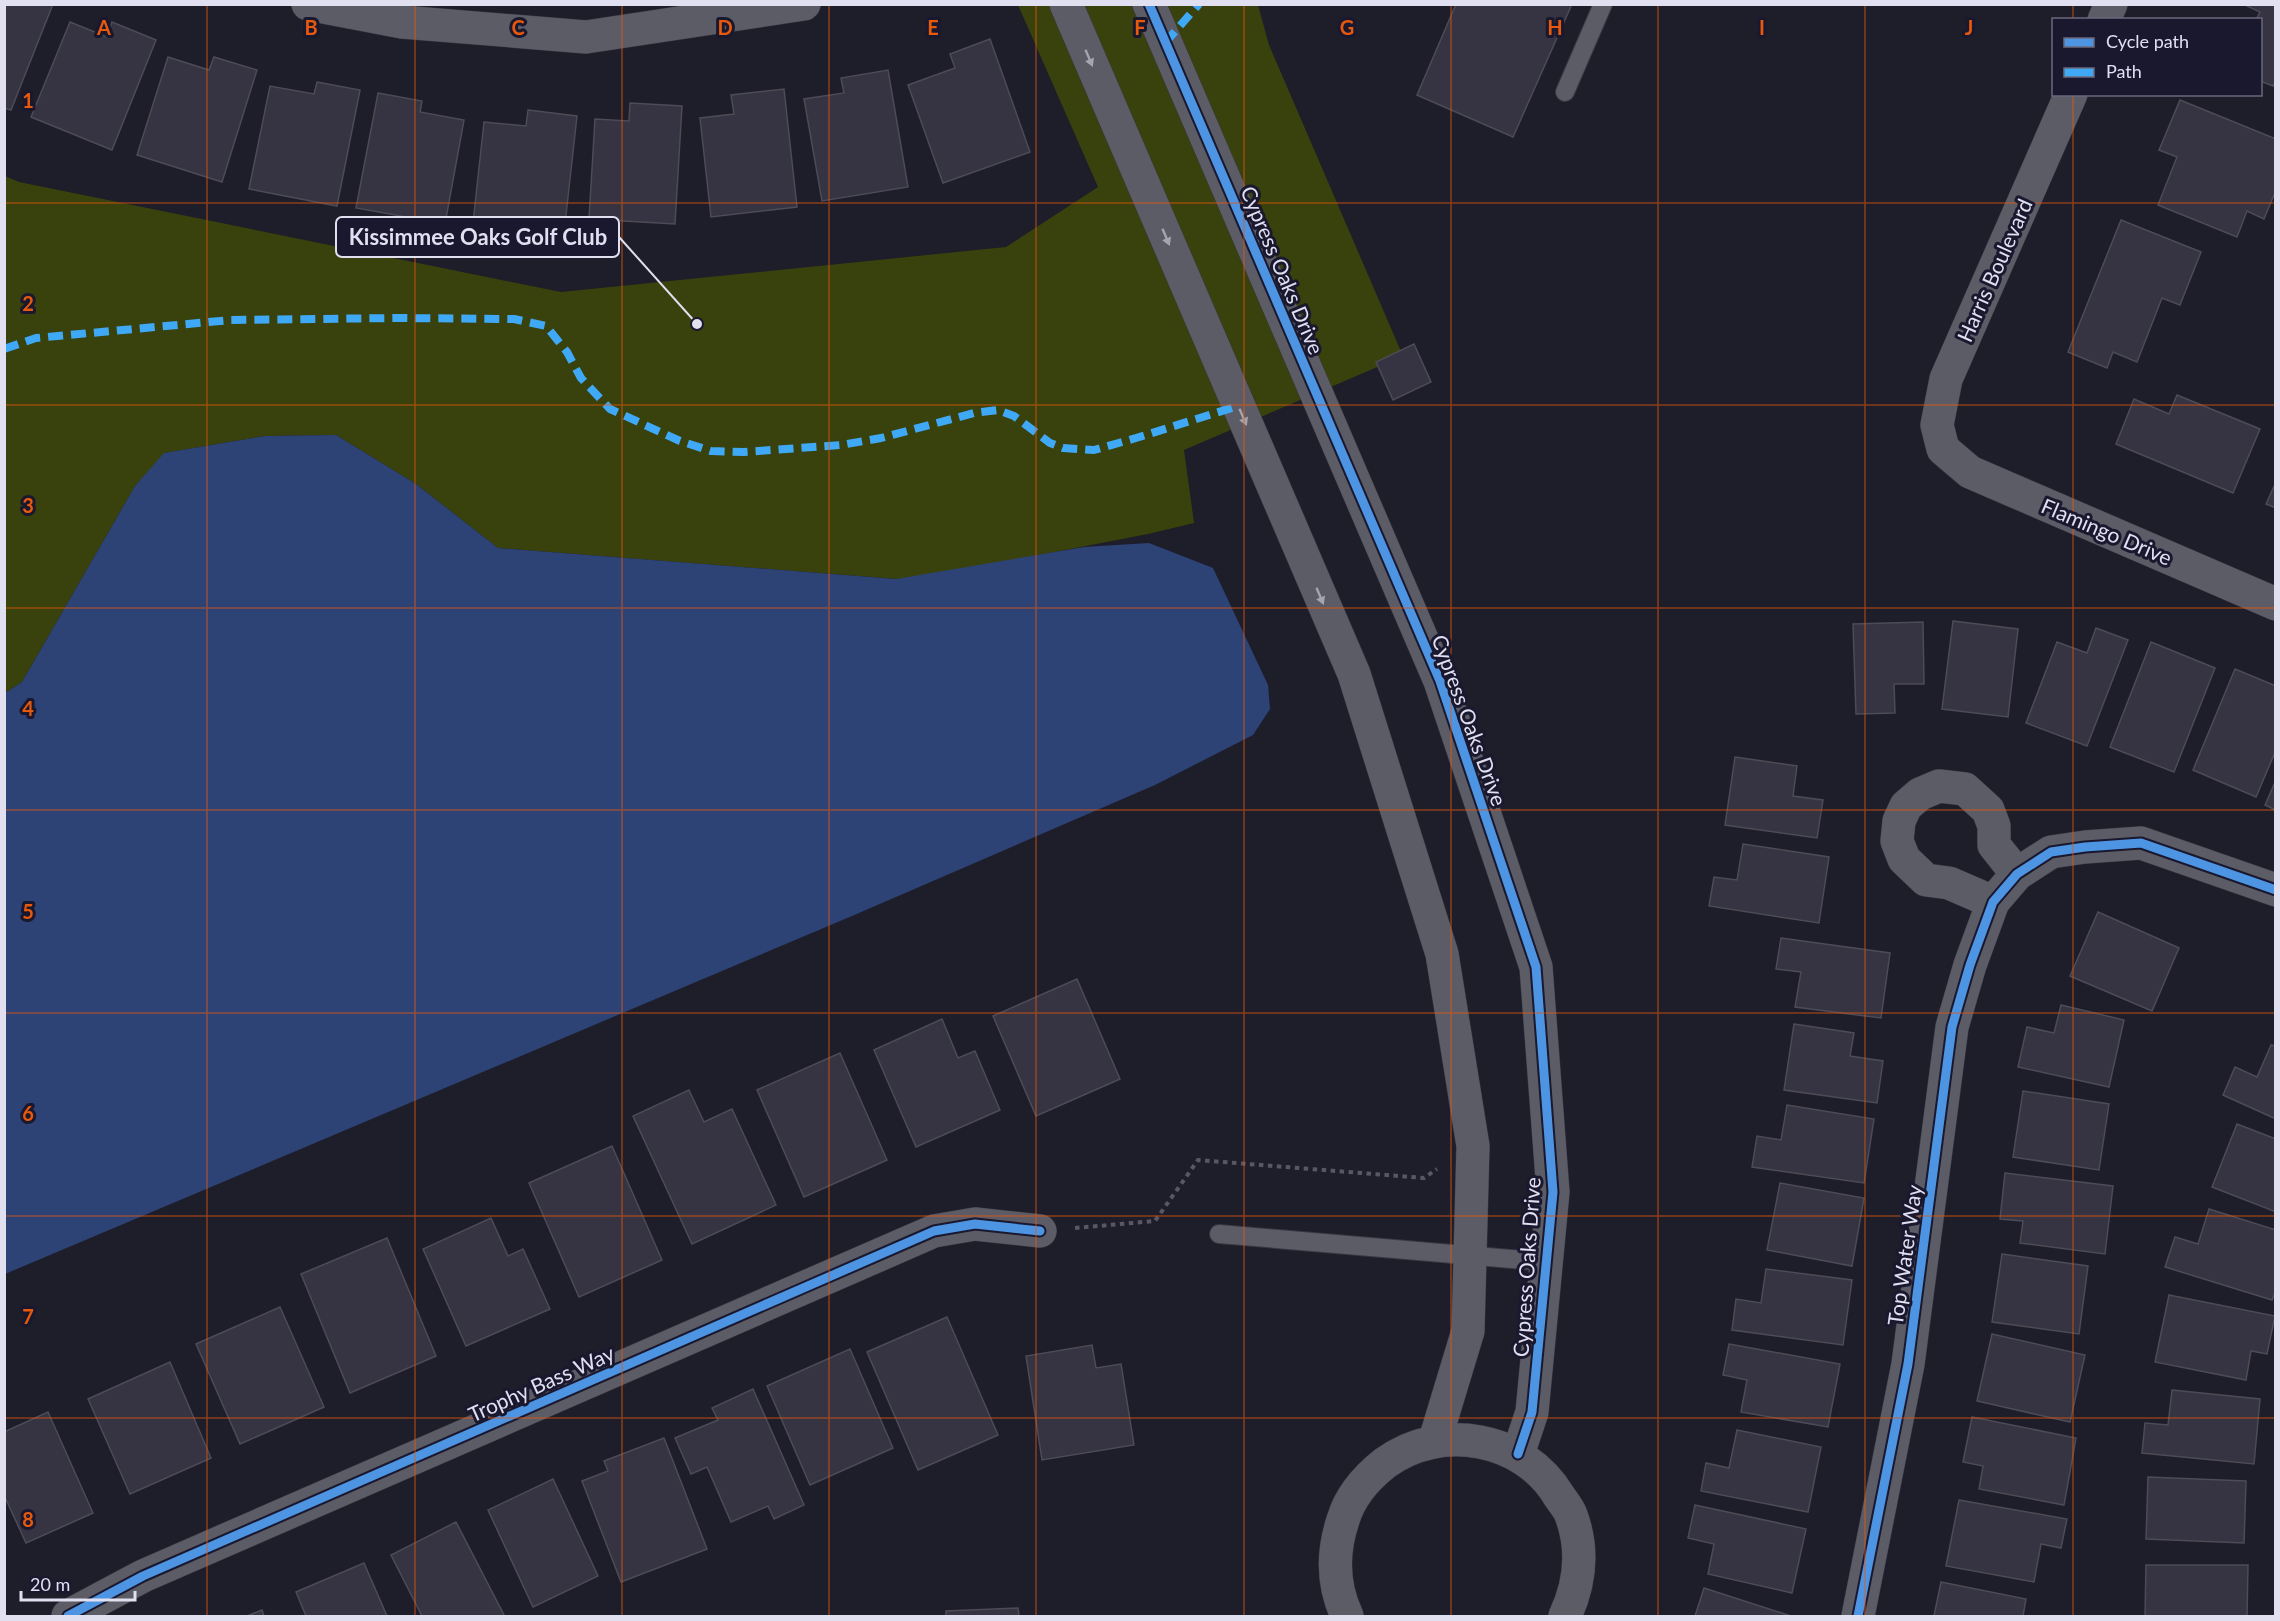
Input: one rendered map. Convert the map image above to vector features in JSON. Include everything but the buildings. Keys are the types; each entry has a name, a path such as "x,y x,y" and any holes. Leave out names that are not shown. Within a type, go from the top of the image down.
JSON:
{"street":[{"path":"308,4 402,22 586,37 804,4"},
{"path":"1066,4 1354,674 1442,954 1473,1146 1468,1331 1435,1440"},
{"name":"Cypress Oaks Drive","path":"1149,4 1440,681 1536,967 1553,1192 1532,1412 1518,1454"},
{"name":"Harris Boulevard","path":"1943,449 1937,425 1946,379 2070,96"},
{"name":"Flamingo Drive","path":"1943,449 1970,472 2276,604"},
{"path":"2017,874 1994,845 1994,826 1988,810 1965,789 1939,786 1920,794 1906,806 1899,821 1898,841 1904,859 1926,880 1949,884 1992,902 2017,874 2052,852 2141,843 2276,890"},
{"name":"Top Water Way","path":"1858,1617 1908,1364 1952,1027 1992,902"},
{"name":"Trophy Bass Way","path":"68,1617 143,1576 934,1231 975,1224 1040,1231"},
{"path":"1347,1617 1335,1579 1335,1541 1347,1505 1369,1475 1399,1453 1435,1440 1478,1440 1518,1454 1550,1480 1571,1515 1580,1554 1575,1595 1565,1617"}],"lane":[{"path":"1565,92 1604,4"},
{"path":"1219,1234 1547,1262"}],"path":[{"path":"1040,1231 1155,1221 1198,1160 1424,1178 1473,1146"}],"green space":[{"path":"1018,5 1258,5 1269,45 1403,356 1184,450 1194,523 910,580 498,548 416,484 336,435 265,436 165,453 135,486 22,682 5,693 5,176 19,182 561,292 1006,247 1098,187"}],"water":[{"path":"336,435 416,484 498,548 896,579 1084,547 1149,543 1213,568 1268,685 1270,709 1253,735 1155,785 852,916 5,1274 5,693 22,682 135,486 164,453 265,436"}],"marked path":[{"path":"1165,43 1199,4"},
{"path":"4,349 36,338 231,320 514,319 546,326 567,352 581,378 610,409 680,441 711,451 744,452 841,445 881,438 974,413 998,410 1014,416 1050,443 1063,448 1094,450 1238,406"}],"cycle path":[{"path":"1149,4 1440,681 1536,967 1553,1192 1532,1412 1518,1454"},
{"path":"1858,1616 1908,1364 1952,1027 1970,965 1993,902 2017,874 2051,852 2141,843 2276,890"},
{"path":"68,1616 143,1576 934,1231 975,1224 1040,1231"}],"place":[{"name":"Kissimmee Oaks Golf Club","path":"697,324"}]}
